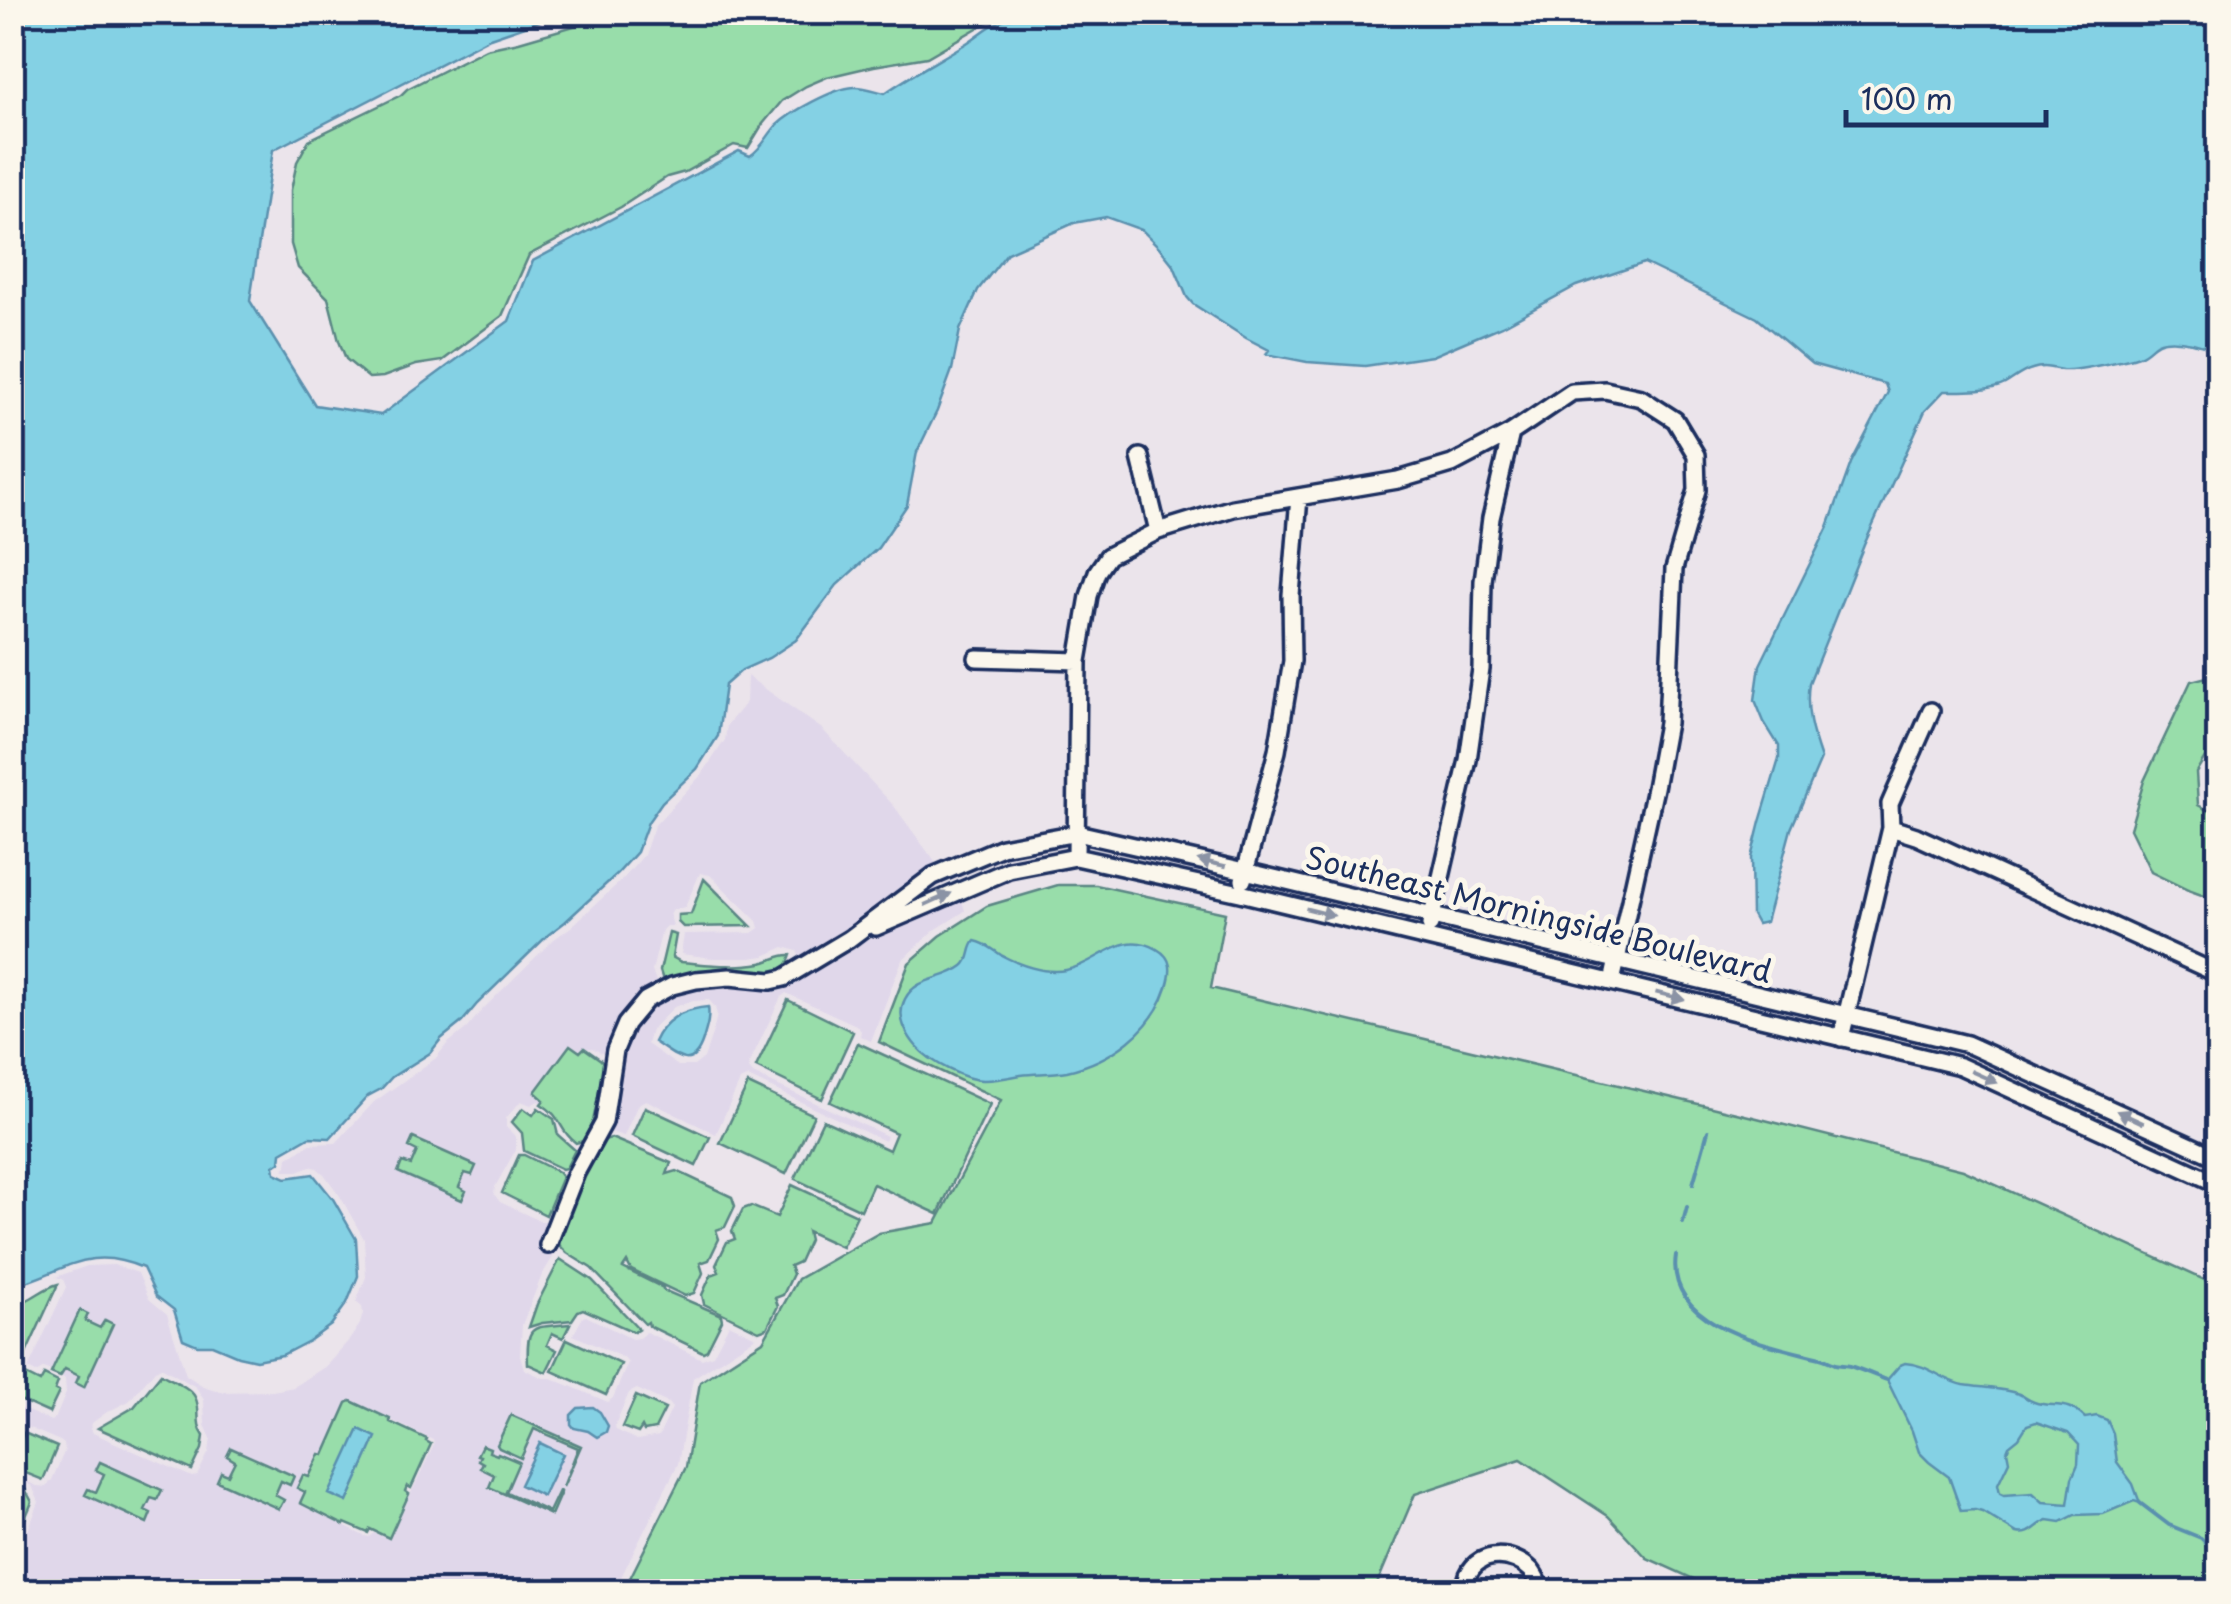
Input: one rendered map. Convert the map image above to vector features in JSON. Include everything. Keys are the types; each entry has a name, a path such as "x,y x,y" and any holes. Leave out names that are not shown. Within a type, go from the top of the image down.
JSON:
{"street":[{"path":"1076,857 1078,661 1090,596 1097,572 1108,556 1158,531 1233,508 1398,480 1452,464 1511,433 1572,392 1605,390 1641,398 1675,420 1696,455 1697,490 1674,568 1667,723 1612,982"},
{"path":"1426,938 1468,760 1480,670 1483,582 1491,518 1511,433"},
{"path":"1140,457 1158,531"},
{"path":"1240,893 1277,751 1292,661 1291,595 1299,497"},
{"path":"977,658 1078,661"},
{"path":"1842,1038 1891,828 1890,804 1931,711"},
{"path":"1891,828 2218,974"},
{"name":"Southeast Morningside Boulevard","path":"548,1246 576,1173 604,1122 615,1050 626,1024 646,1000 672,986 696,980 784,978 849,939 933,876 1002,847 1077,833 1968,1044 2218,1158"},
{"name":"Southeast Morningside Boulevard","path":"849,939 1009,870 1076,857 1960,1066 2218,1184"},
{"path":"2042,1102 2051,1081"},
{"path":"1466,1592 1468,1574 1482,1560 1498,1555 1519,1560 1534,1574 1543,1592"}],"shaded area":[{"path":"747,676 822,729 894,806 938,866 797,963 797,951 784,947 750,958 681,954 684,934 752,933 759,928 757,921 710,875 700,873 685,907 670,915 673,926 662,930 652,971 660,984 639,996 619,1019 606,1055 585,1049 546,1105 521,1101 506,1118 506,1127 516,1137 516,1149 494,1194 500,1202 540,1221 549,1221 539,1249 553,1255 556,1252 522,1325 520,1355 524,1369 608,1402 628,1363 573,1335 583,1317 632,1339 646,1332 702,1359 713,1355 729,1324 756,1337 693,1378 678,1464 614,1591 270,1592 245,1582 227,1592 13,1591 13,1545 26,1536 39,1502 32,1486 13,1476 46,1487 65,1450 60,1441 27,1427 20,1427 13,1441 13,1405 51,1421 66,1393 61,1376 44,1368 36,1373 28,1369 66,1287 63,1279 56,1277 87,1266 114,1265 138,1273 149,1299 167,1314 186,1375 203,1386 222,1392 273,1391 294,1387 326,1366 360,1324 362,1307 356,1302 366,1277 364,1239 324,1174 310,1166 287,1171 283,1169 288,1157 311,1144 336,1143 374,1102 436,1058 553,940 624,878 644,855 654,826 703,773 725,740 727,725 746,702","holes":["161,1367 196,1387 204,1400 205,1425 211,1438 197,1476 91,1429 92,1423 129,1401","637,1389 672,1408 659,1436 637,1440 616,1430 629,1393","359,1405 433,1440 390,1537 374,1533 364,1536 318,1513"]},
{"path":"961,897 965,911 935,930 902,960 871,1041 860,1036 856,1025 786,993 749,1069 887,1136 884,1141 748,1077 740,1081 716,1134 646,1100 638,1104 624,1136 607,1131 622,1053 632,1028 651,1006 675,993 698,987 788,985 854,945","holes":["709,1000 717,1015 704,1058 694,1066 678,1066 647,1044 651,1030 674,1007"]}],"green space":[{"path":"663,13 1003,13 927,57 827,77 806,86 782,101 748,148 734,145 685,172 667,177 621,207 529,255 502,316 442,361 369,378 346,359 328,298 298,268 291,244 291,190 297,162 309,140 486,49 574,26"},
{"path":"2218,674 2218,740 2196,772 2198,805 2218,816 2218,901 2151,872 2130,829 2144,781 2191,681"},
{"path":"704,879 751,926 683,927 678,922 678,915 691,914"},
{"path":"1058,885 1096,885 1225,913 1211,988 1963,1170 2218,1286 2218,1591 1720,1591 1647,1558 1608,1516 1521,1459 1415,1494 1374,1591 623,1592 686,1467 700,1382 763,1341 798,1279 879,1233 936,1223 1001,1100 879,1042 909,963 940,936 987,906"},
{"path":"669,933 676,935 672,957 681,962 741,965 791,955 786,966 775,972 719,968 670,981 660,971"},
{"path":"788,1000 853,1032 822,1099 756,1067"},
{"path":"858,1043 990,1104 938,1214 873,1184 861,1210 795,1179 823,1120 889,1150 896,1133 830,1102"},
{"path":"570,1045 580,1052 584,1048 605,1066 593,1121 583,1141 576,1143 535,1092"},
{"path":"748,1084 814,1115 786,1174 720,1143"},
{"path":"645,1107 710,1137 696,1166 632,1136"},
{"path":"523,1108 533,1115 538,1108 554,1119 558,1135 575,1150 566,1168 524,1151 522,1133 512,1122"},
{"path":"413,1138 476,1166 472,1175 465,1173 459,1187 466,1191 462,1200 398,1172 402,1162 411,1165 417,1151 409,1147"},
{"path":"611,1138 671,1163 667,1174 677,1171 732,1197 735,1206 725,1227 716,1230 719,1239 709,1260 700,1263 703,1273 694,1293 685,1296 631,1270 627,1262 623,1268 721,1315 722,1320 703,1352 649,1326 648,1322 645,1324 591,1268 560,1246 557,1238 578,1185 604,1140"},
{"path":"519,1155 562,1177 546,1215 502,1193"},
{"path":"792,1185 857,1215 842,1247 807,1231 809,1240 799,1262 790,1266 793,1274 783,1295 775,1298 778,1306 767,1328 759,1331 704,1304 702,1295 711,1275 719,1272 716,1265 727,1242 735,1239 732,1231 743,1209 751,1206 777,1217"},
{"path":"560,1259 592,1280 639,1329 634,1332 583,1309 572,1320 529,1327"},
{"path":"58,1284 18,1371 40,1382 44,1375 58,1382 55,1390 59,1392 49,1413 13,1397 13,1304"},
{"path":"80,1310 88,1314 85,1321 100,1328 105,1320 113,1324 84,1387 76,1383 79,1376 65,1369 60,1377 51,1373"},
{"path":"570,1324 563,1338 552,1333 547,1345 557,1350 546,1372 528,1364 528,1341 534,1330"},
{"path":"567,1339 621,1364 606,1395 552,1371"},
{"path":"161,1374 189,1390 197,1402 204,1436 192,1470 98,1428 134,1407"},
{"path":"636,1396 665,1409 655,1429 644,1431 642,1427 638,1433 622,1427"},
{"path":"351,1401 431,1444 411,1488 407,1486 405,1491 409,1494 389,1538 370,1529 368,1533 344,1525 300,1503 305,1492 297,1488 303,1475 309,1477 320,1454 324,1455"},
{"path":"511,1415 581,1446 563,1487 578,1448 534,1429 521,1458 499,1448"},
{"path":"24,1433 57,1447 43,1480 13,1468"},
{"path":"482,1445 490,1448 489,1452 519,1462 506,1492 549,1512 561,1492 551,1515 489,1487 494,1475 480,1468 483,1463 477,1455"},
{"path":"231,1448 294,1476 290,1485 281,1481 275,1495 284,1500 279,1509 217,1481 221,1472 228,1475 235,1461 227,1456"},
{"path":"100,1462 162,1490 157,1500 151,1498 145,1510 151,1513 147,1523 85,1495 88,1489 96,1492 104,1474 96,1470"},
{"path":"13,1483 25,1489 32,1502 14,1538"}],"water":[{"path":"1036,12 2218,13 2218,351 2185,342 2161,342 2143,354 2121,361 2071,370 2036,368 1992,388 1944,391 1925,411 1864,545 1809,683 1810,722 1821,759 1791,829 1766,922 1757,924 1752,915 1751,858 1779,759 1779,746 1755,700 1760,665 1828,527 1851,463 1888,392 1885,384 1812,364 1757,318 1644,263 1576,286 1502,326 1432,356 1365,366 1307,362 1266,354 1269,350 1193,304 1174,266 1142,230 1106,217 1074,223 1007,253 978,290 960,330 952,370 937,411 917,452 907,505 878,548 837,585 796,640 742,670 725,685 718,736 697,769 662,802 648,822 637,852 430,1053 368,1096 330,1138 309,1137 281,1153 275,1173 286,1178 313,1174 356,1239 358,1276 347,1303 331,1325 282,1355 256,1360 183,1339 174,1310 156,1296 143,1268 123,1261 90,1259 13,1286 13,13 563,13 490,38 273,150 250,301 315,405 381,415 509,321 533,261 739,151 750,156 776,126 813,102 854,87 885,93 994,24"},
{"path":"975,941 1024,965 1058,971 1078,967 1121,945 1144,944 1166,956 1170,976 1152,1017 1128,1042 1099,1060 1061,1072 976,1079 930,1058 913,1042 902,1018 902,1005 910,992 963,966"},
{"path":"708,1007 703,1040 694,1056 682,1059 654,1042 675,1017"},
{"path":"1913,1364 1956,1383 2013,1392 2041,1404 2072,1408 2085,1418 2097,1416 2107,1420 2117,1462 2133,1484 2140,1503 2134,1501 2103,1514 2075,1515 2061,1522 2048,1520 2022,1534 1982,1512 1961,1511 1949,1477 1919,1452 1887,1380 1900,1365","holes":["2036,1422 2068,1433 2079,1445 2068,1504 2043,1502 2033,1493 2000,1493 1998,1484 2009,1461 2007,1451 2027,1425"]},
{"path":"593,1407 608,1426 597,1437 571,1424 571,1415 578,1408"},
{"path":"359,1429 376,1437 347,1502 329,1494"},
{"path":"540,1443 563,1454 543,1496 520,1485"}],"waterway":[{"path":"1693,1184 1708,1131"},
{"path":"1683,1222 1687,1207"},
{"path":"1676,1255 1677,1280 1687,1300 1725,1329 1887,1380"},
{"path":"2140,1503 2169,1525 2201,1538 2218,1556"}]}
